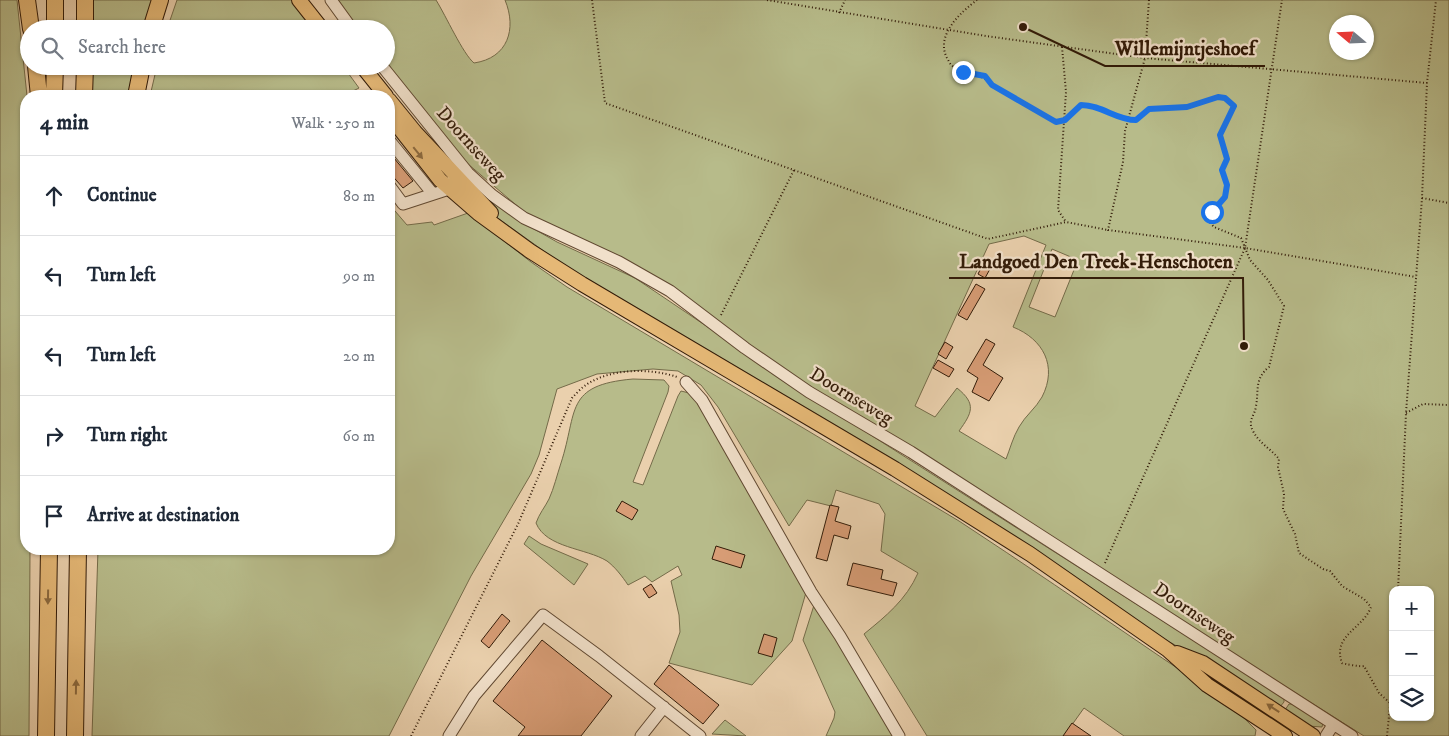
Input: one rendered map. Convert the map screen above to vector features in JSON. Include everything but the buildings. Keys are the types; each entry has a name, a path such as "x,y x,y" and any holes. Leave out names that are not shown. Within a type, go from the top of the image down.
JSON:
{"highway":[{"path":"27,0 30,20"},
{"path":"55,0 55,20"},
{"path":"85,0 85,20"},
{"path":"154,20 160,0"},
{"path":"37,75 38,90"},
{"path":"54,90 55,75"},
{"path":"84,75 84,90"},
{"path":"137,90 140,75"},
{"path":"46,736 48,555"},
{"path":"75,736 78,555"},
{"path":"77,622 84,555"}],"main road":[{"path":"299,0 315,20"},
{"path":"311,0 326,20"},
{"path":"358,75 369,90"},
{"path":"369,75 381,90"},
{"name":"Doornseweg","path":"395,107 486,210 582,284"},
{"name":"Doornseweg","path":"395,123 440,180 492,224 582,284 895,469 1030,554 1168,650 1207,685 1285,736"},
{"name":"Doornseweg","path":"1168,650 1203,663 1313,736"}],"street":[{"path":"331,0 345,20"},
{"name":"Doornseweg","path":"389,75 468,173 492,195 524,218 619,262 670,291 809,392 911,452 1101,572 1352,736"},
{"path":"395,147 433,194"},
{"name":"Doornseweg","path":"449,189 454,174"},
{"path":"395,193 403,204 449,189"},
{"path":"686,382 702,400 810,592 840,636 900,736"},
{"path":"449,736 474,696 543,615 700,736"},
{"path":"641,736 664,707"},
{"path":"1326,736 1333,724"}],"path":[{"path":"592,0 605,103 988,239 1066,222 1108,230 1245,248 1416,277"},
{"path":"767,0 947,30 1145,58 1428,83"},
{"path":"839,13 845,0"},
{"path":"977,0 965,9 947,30 945,54 952,66 963,72 985,76 992,85 1056,122 1065,120 1081,105 1094,105 1128,120 1136,120 1149,109 1187,107 1218,97 1225,98 1234,106 1220,135 1227,159 1222,170 1227,185 1225,197 1207,219 1214,227 1241,238 1250,260 1268,280 1284,306 1269,367 1263,371 1256,392 1257,404 1250,422 1252,429 1279,459 1277,464 1284,494 1283,509 1295,534 1299,553 1330,571 1342,586 1364,599 1371,608 1365,617 1346,634 1341,646 1342,663 1358,667 1364,666 1379,693 1389,702"},
{"path":"1108,230 1123,162 1128,120 1145,58 1149,0"},
{"path":"1101,572 1245,248 1282,0"},
{"path":"1398,586 1406,413 1422,198 1428,83 1436,0"},
{"path":"1062,47 1066,92 1058,210 1066,222"},
{"path":"716,326 794,170"},
{"path":"1422,198 1449,203"},
{"path":"411,736 518,524 572,398 586,384 602,377 623,374 646,371 665,373 686,382"},
{"path":"1406,413 1423,404 1449,405"},
{"path":"1387,736 1389,714"}],"green space":[{"path":"0,0 17,0 20,29 20,75 25,75 26,90 20,90 20,555 30,555 29,736 0,736"},
{"path":"93,0 158,0 151,20 93,20"},
{"path":"177,0 293,0 307,20 170,20"},
{"path":"338,0 436,0 460,43 474,63 495,55 502,49 507,40 510,21 505,0 1449,0 1449,736 1364,736 783,371 674,290 542,224 522,210 461,158 393,75 395,75 395,20 352,20","holes":["1024,236 1046,245 1013,327 1024,332 1040,346 1048,364 1047,386 1040,401 1019,427 1006,459 959,431 967,419 970,404 968,399 957,388 935,417 915,406 989,244","1052,249 1078,260 1055,317 1029,307"]},
{"path":"92,75 137,75 133,90 92,90"},
{"path":"155,75 350,75 359,88 355,90 151,90"},
{"path":"442,163 527,225 557,242 635,278 822,404 1284,698 1284,702 1279,708 1234,678 1166,640 1079,581 562,264 499,219 448,173"},
{"path":"395,211 407,225 432,222 434,225 468,213 531,262 567,287 959,521 1191,677 1232,707 1256,730 1255,736 1124,736 1084,708 1064,736 927,736 864,634 888,614 908,591 918,573 881,551 885,514 879,504 836,490 831,506 807,500 789,526 718,407 701,385 678,371 653,369 597,374 557,389 539,455 531,474 471,576 389,736 92,736 98,555 395,555"},
{"path":"633,379 664,380 669,386 633,482 643,485 678,396 681,391 689,393 713,426 807,589 792,641 752,685 669,663 680,632 679,615 671,581 682,575 678,566 652,582 645,576 628,585 607,561 557,543 548,538 536,523 549,499 577,404 584,395 595,387 611,382"},
{"path":"529,536 541,544 588,564 574,585 524,544"},
{"path":"815,602 893,736 826,736 835,712 803,640"},
{"path":"1289,704 1293,704 1323,723 1322,727 1308,726 1285,710"},
{"path":"725,720 746,736 712,734"}],"place":[{"name":"Willemijntjeshoef","path":"1023,27"},
{"name":"Landgoed Den Treek-Henschoten","path":"1244,346"}],"route":[{"path":"963,72 985,76 992,85 1056,122 1065,120 1081,105 1094,105 1128,120 1136,120 1149,109 1169,106 1187,107 1218,97 1225,98 1234,106 1229,120 1220,135 1227,159 1222,170 1227,185 1225,197 1212,212"}]}
